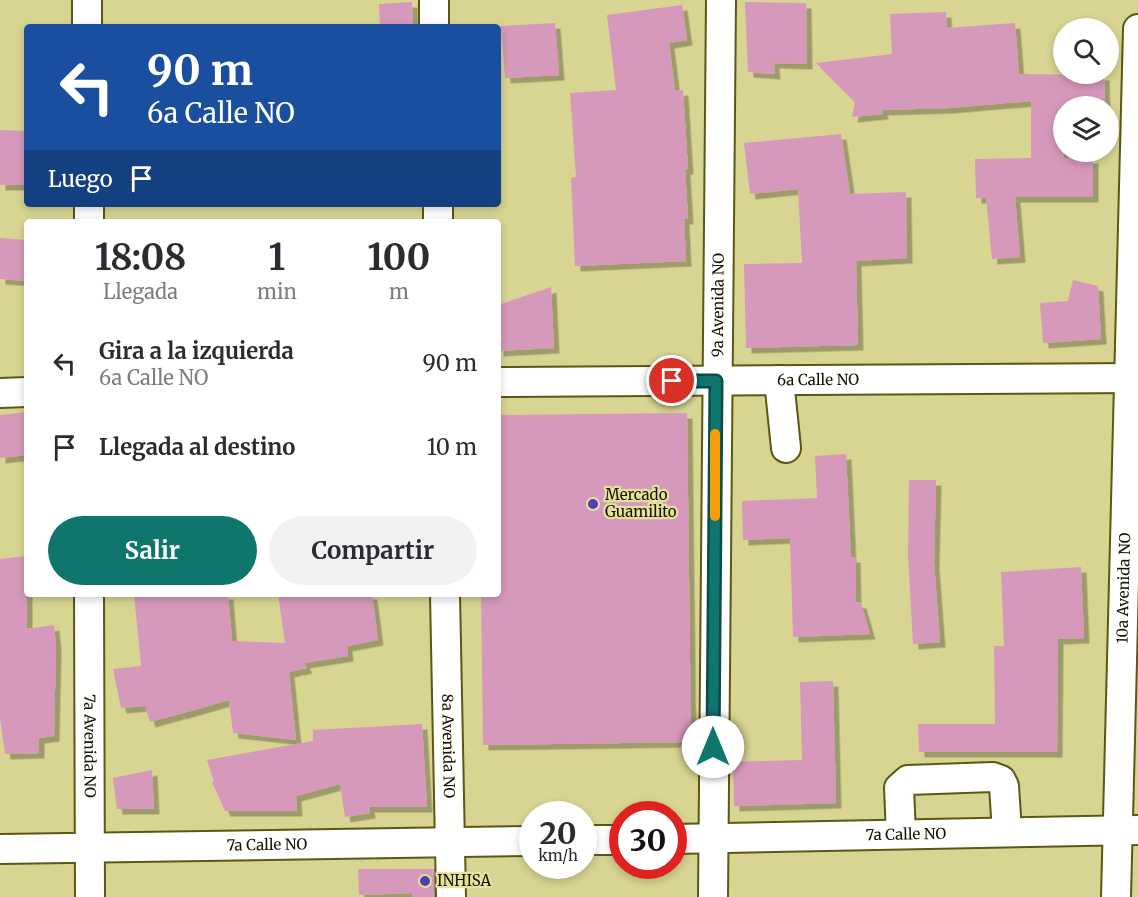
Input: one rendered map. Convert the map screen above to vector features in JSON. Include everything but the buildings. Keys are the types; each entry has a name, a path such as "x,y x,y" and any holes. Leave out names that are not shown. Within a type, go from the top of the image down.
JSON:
{"street":[{"path":"87,0 87,24"},
{"path":"434,0 434,24"},
{"name":"9a Avenida NO","path":"713,897 721,0"},
{"name":"10a Avenida NO","path":"1116,897 1127,830 1138,29"},
{"name":"6a Calle NO","path":"501,382 1133,378"},
{"path":"779,380 786,448"},
{"path":"0,393 24,393"},
{"name":"7a Avenida NO","path":"89,597 90,897"},
{"name":"8a Avenida NO","path":"446,597 451,897"},
{"path":"901,834 899,788 902,783 908,780 993,777 1001,780 1004,786 1007,832"},
{"name":"7a Calle NO","path":"687,839 1127,830"},
{"name":"7a Calle NO","path":"0,849 519,841"}],"slow traffic":[{"path":"715,434 715,516"}],"place":[{"name":"Mercado Guamilito","path":"593,504"},
{"name":"INHISA","path":"425,881"}],"route":[{"path":"672,381 716,381 713,747"}]}
